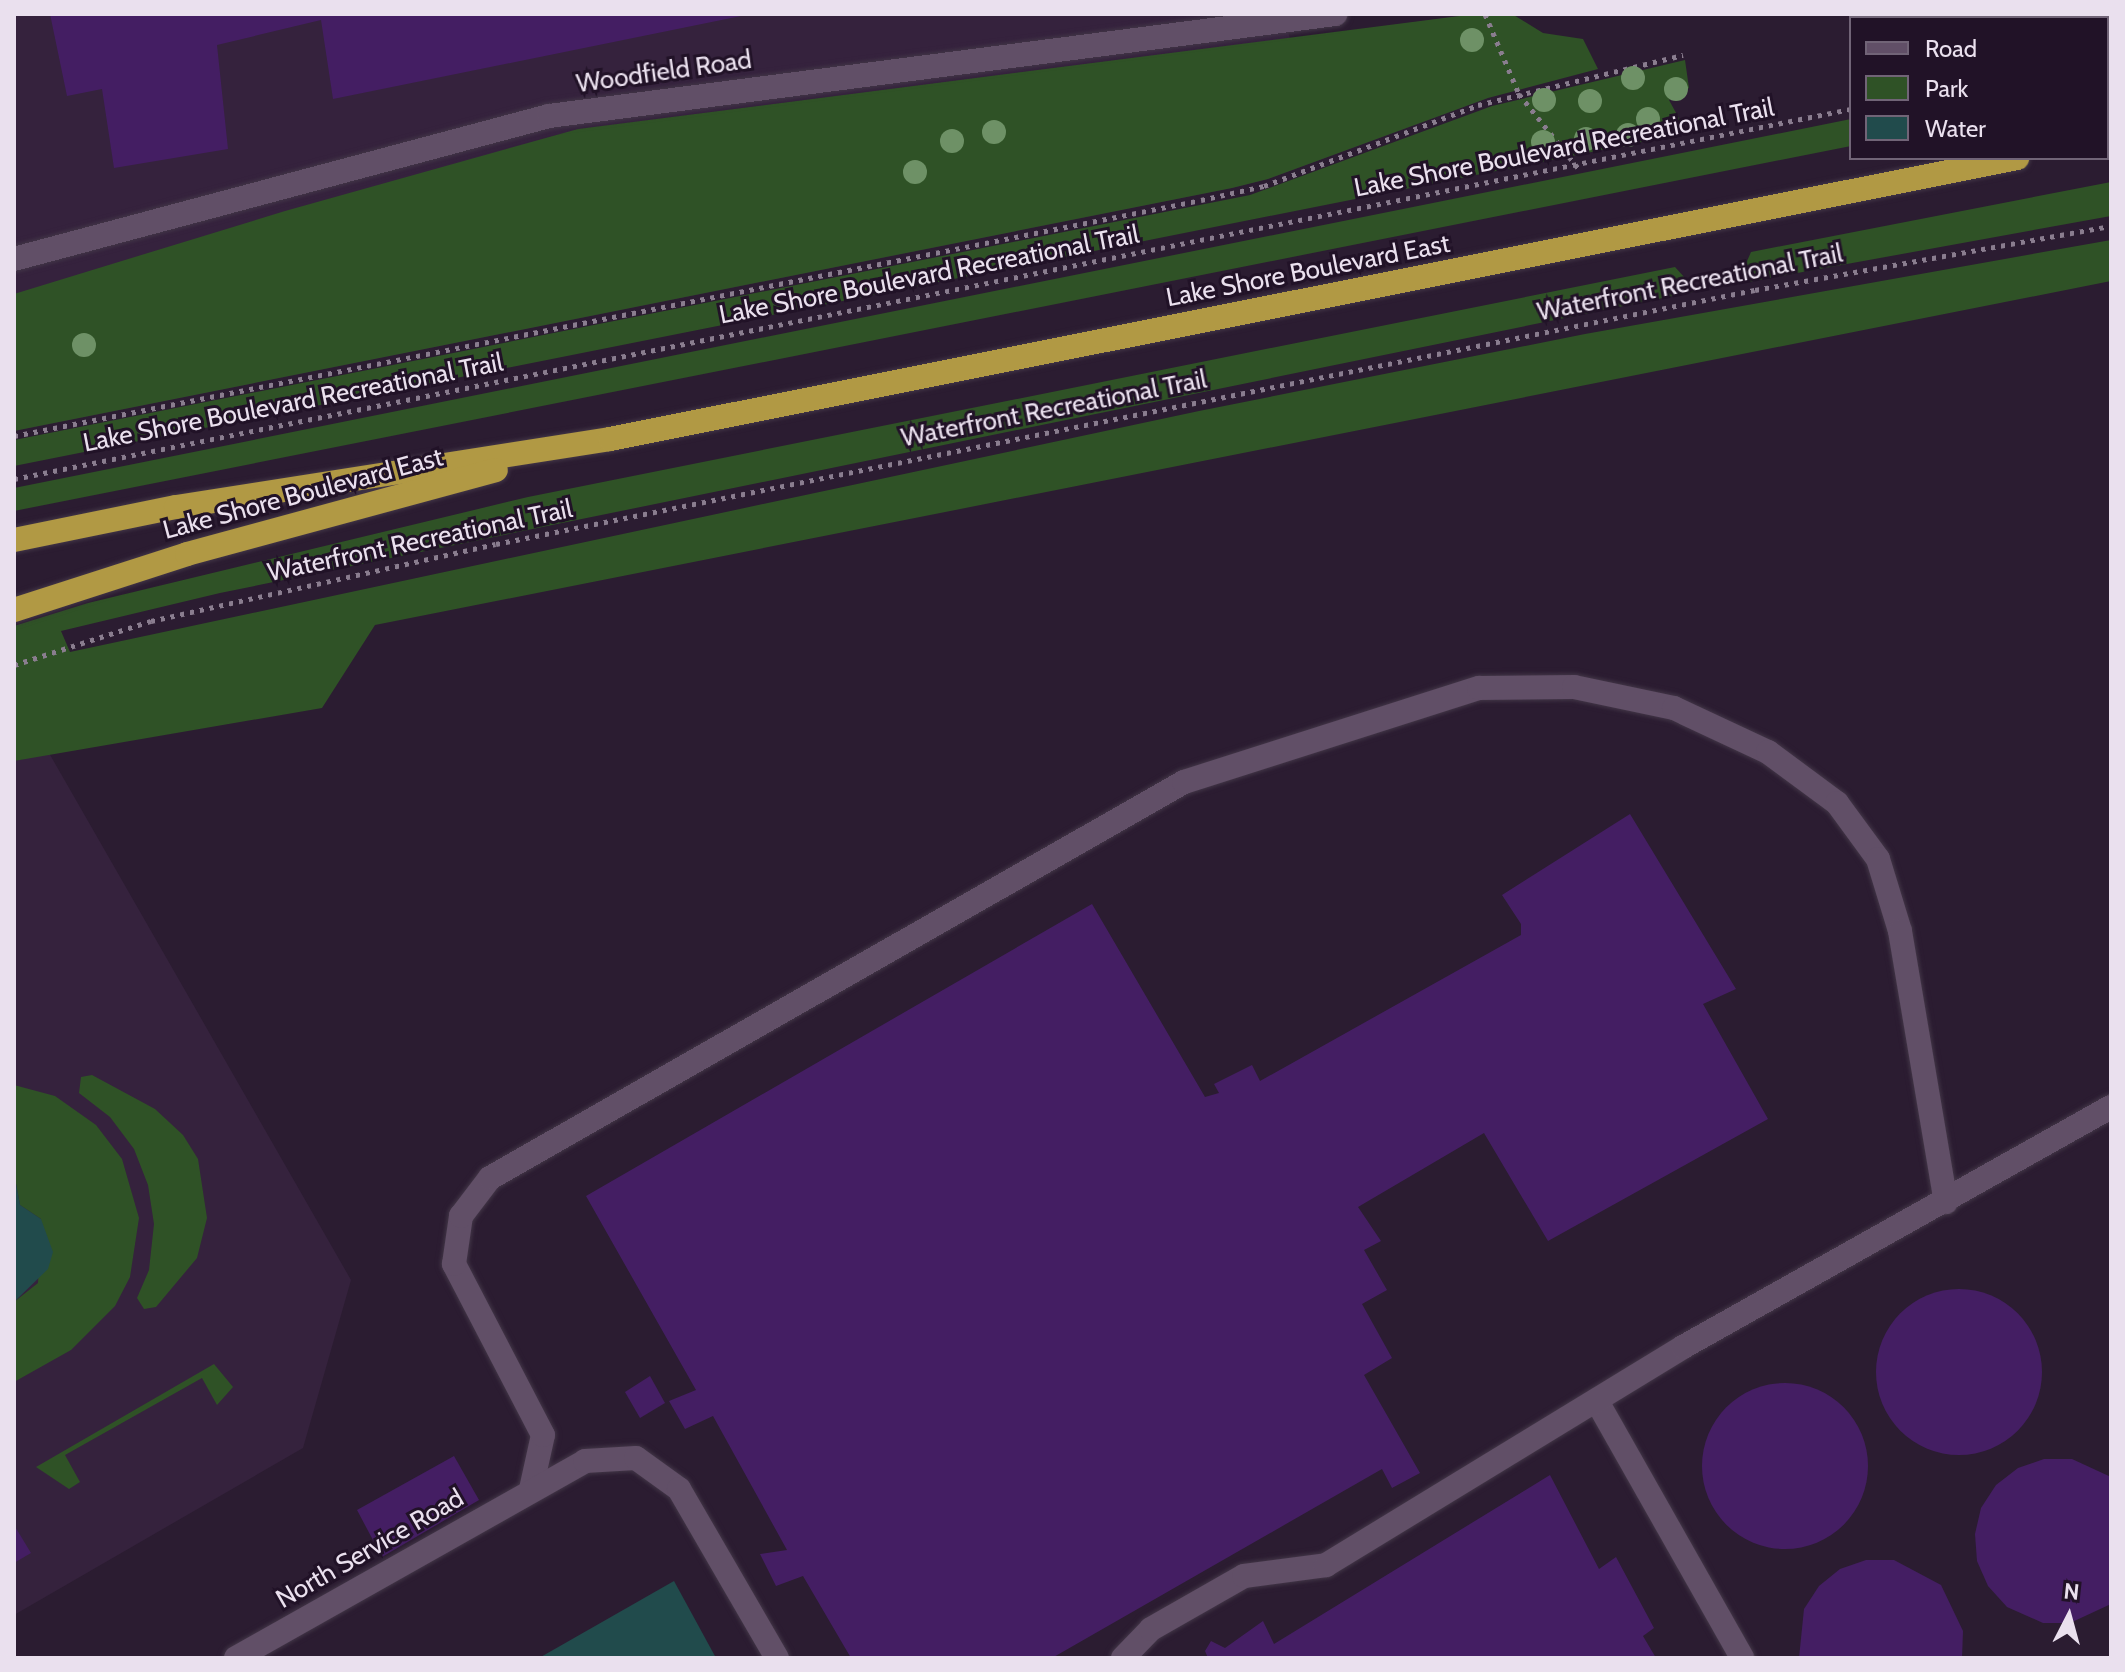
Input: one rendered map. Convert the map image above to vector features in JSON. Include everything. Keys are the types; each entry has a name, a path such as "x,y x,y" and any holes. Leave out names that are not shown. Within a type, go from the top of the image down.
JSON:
{"highway":[{"name":"Lake Shore Boulevard East","path":"14,540 176,507 610,439 2007,160"},
{"name":"Lake Shore Boulevard East","path":"14,610 187,554 610,439"}],"street":[{"name":"Woodfield Road","path":"14,259 549,116 1335,14"},
{"path":"531,1489 543,1435 454,1264 461,1216 490,1178 1184,782 1479,688 1574,687 1674,708 1768,752 1837,803 1878,859 1900,931 1946,1202"},
{"path":"1123,1658 1151,1629 1244,1576 1326,1565 1598,1403 1683,1347 2111,1107"},
{"path":"1598,1403 1742,1658"},
{"name":"North Service Road","path":"236,1658 585,1461 636,1458 679,1489 777,1658"}],"path":[{"path":"1485,14 1519,94 1578,168"},
{"path":"14,436 1264,186 1431,121 1519,94 1683,55"},
{"name":"Lake Shore Boulevard Recreational Trail","path":"14,479 1578,168 1849,109"},
{"name":"Waterfront Recreational Trail","path":"14,665 151,621 527,537 1723,296 2111,226"}],"shaded area":[{"path":"14,14 1284,14 1290,39 1474,14 1488,98 1268,179 1232,188 14,431"},
{"path":"49,753 351,1280 303,1448 14,1615 14,761"}],"green space":[{"path":"1475,14 1512,14 1543,33 1583,39 1598,69 1488,98 1268,179 1232,188 14,431 14,294 285,211 578,129"},
{"path":"2111,14 2111,95 2109,16 2061,16"},
{"path":"1685,60 1689,88 1669,100 1687,133 14,466 14,440 1250,195 1492,106"},
{"path":"1849,119 1849,146 14,511 14,488"},
{"path":"2111,182 2111,216 1737,284 1751,252"},
{"path":"2111,240 2111,281 375,625 322,708 14,761 14,626 88,603 528,497 1675,267 1697,291 220,593 61,631 70,652 1199,411 1585,334"},
{"path":"92,1075 155,1109 183,1135 198,1159 207,1218 197,1258 156,1307 144,1309 137,1298 149,1270 154,1224 148,1185 134,1149 110,1117 79,1093 81,1077"},
{"path":"14,1085 55,1096 96,1125 122,1159 139,1218 130,1277 115,1306 71,1350 14,1382 14,1302 38,1283 41,1219 20,1205 14,1173"},
{"path":"214,1364 233,1387 217,1405 202,1378 65,1455 80,1482 69,1489 36,1467"}],"water":[{"path":"14,1173 20,1205 41,1219 53,1252 48,1269 14,1302"},
{"path":"674,1581 716,1658 539,1658"}],"building":[{"path":"50,14 746,15 333,99 321,20 217,45 228,149 114,168 102,89 67,96"},
{"path":"1630,814 1736,989 1703,1004 1768,1119 1548,1241 1484,1133 1358,1207 1381,1241 1364,1250 1387,1290 1362,1304 1392,1358 1364,1375 1420,1473 1392,1488 1382,1469 1052,1658 851,1658 803,1576 776,1586 760,1554 787,1550 713,1416 685,1429 669,1401 696,1390 586,1196 1092,904 1205,1097 1219,1093 1214,1084 1252,1065 1260,1081 1521,935 1521,924 1502,895"},
{"path":"1959,1289 1991,1296 2017,1314 2035,1340 2042,1372 2035,1404 2017,1430 1991,1448 1959,1455 1927,1448 1901,1430 1883,1404 1876,1372 1883,1340 1901,1314 1927,1296"},
{"path":"650,1376 665,1403 640,1418 625,1392"},
{"path":"1785,1383 1817,1390 1843,1408 1861,1434 1868,1466 1861,1498 1843,1524 1817,1542 1785,1549 1753,1542 1727,1524 1709,1498 1702,1466 1709,1434 1727,1408 1753,1390"},
{"path":"454,1456 479,1500 382,1557 357,1510"},
{"path":"2044,1459 2072,1459 2111,1477 2111,1604 2070,1623 2043,1623 2007,1607 1988,1586 1977,1561 1975,1534 1981,1508 1996,1485 2018,1468"},
{"path":"1550,1475 1599,1569 1616,1557 1654,1628 1643,1636 1656,1658 1208,1658 1205,1651 1211,1641 1225,1648 1263,1621 1274,1644"},
{"path":"14,1525 31,1553 14,1563"},
{"path":"1866,1560 1894,1560 1941,1585 1963,1631 1962,1658 1799,1658 1804,1609 1819,1586 1840,1569"}]}
